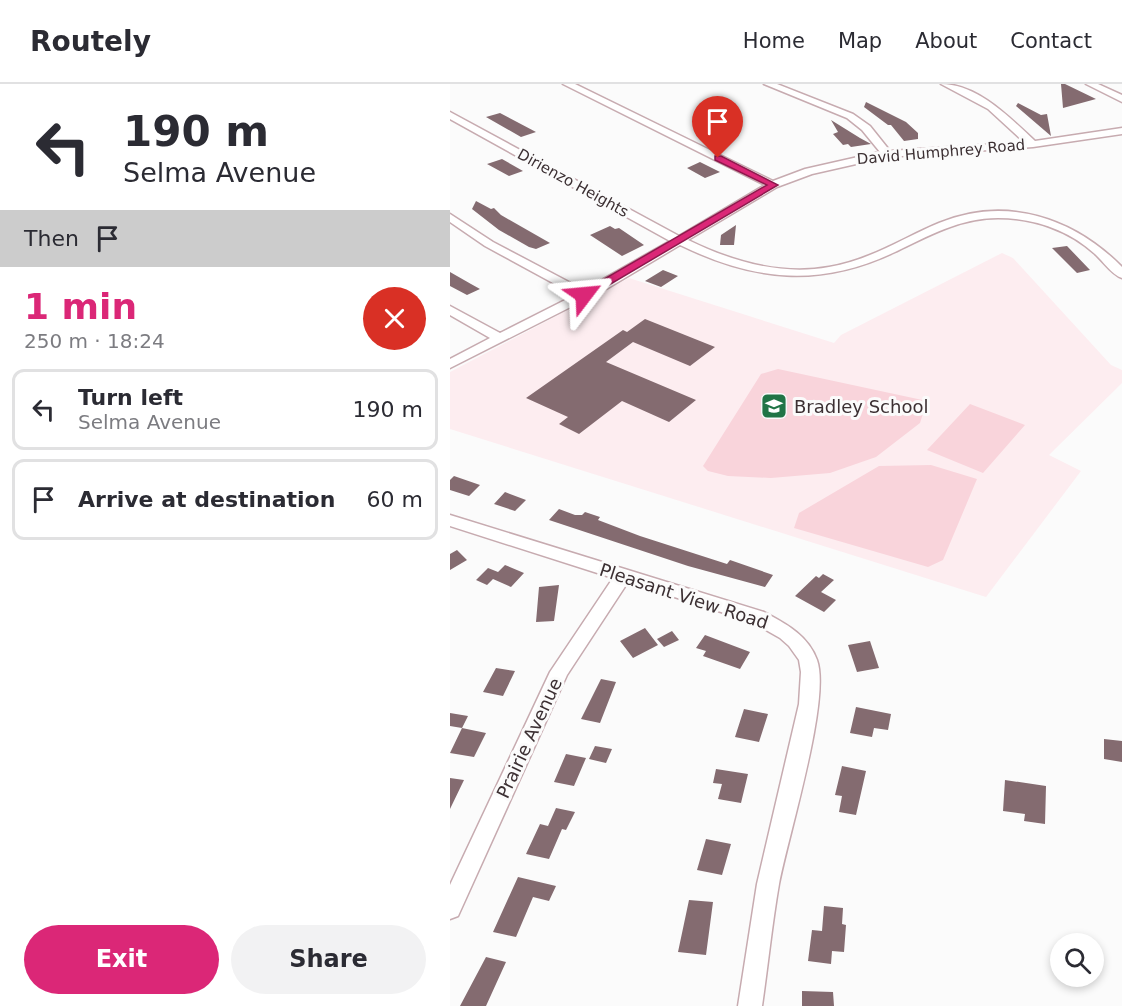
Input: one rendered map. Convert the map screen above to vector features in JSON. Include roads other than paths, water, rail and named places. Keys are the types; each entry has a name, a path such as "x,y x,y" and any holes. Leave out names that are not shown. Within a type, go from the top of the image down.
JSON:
{"street":[{"path":"568,84 773,185"},
{"path":"769,84 850,116 866,128 886,154"},
{"path":"946,84 991,107 1033,144"},
{"path":"1090,84 1122,99"},
{"name":"Dirienzo Heights","path":"450,115 678,242 769,271 830,272 866,262 956,220 982,216 1012,216 1043,222 1071,231 1094,246 1122,274"},
{"path":"450,132 469,125"},
{"name":"David Humphrey Road","path":"450,364 584,295 773,185 841,162 886,154 1033,144 1122,131"},
{"path":"450,217 489,244 584,295"},
{"path":"450,310 500,339"},
{"name":"Pleasant View Road","path":"450,519 758,617 789,635 811,665 809,704 768,884 750,1006"},
{"name":"Prairie Avenue","path":"450,909 559,672 624,575"}],"place":[{"name":"Bradley School","path":"774,406"}]}
